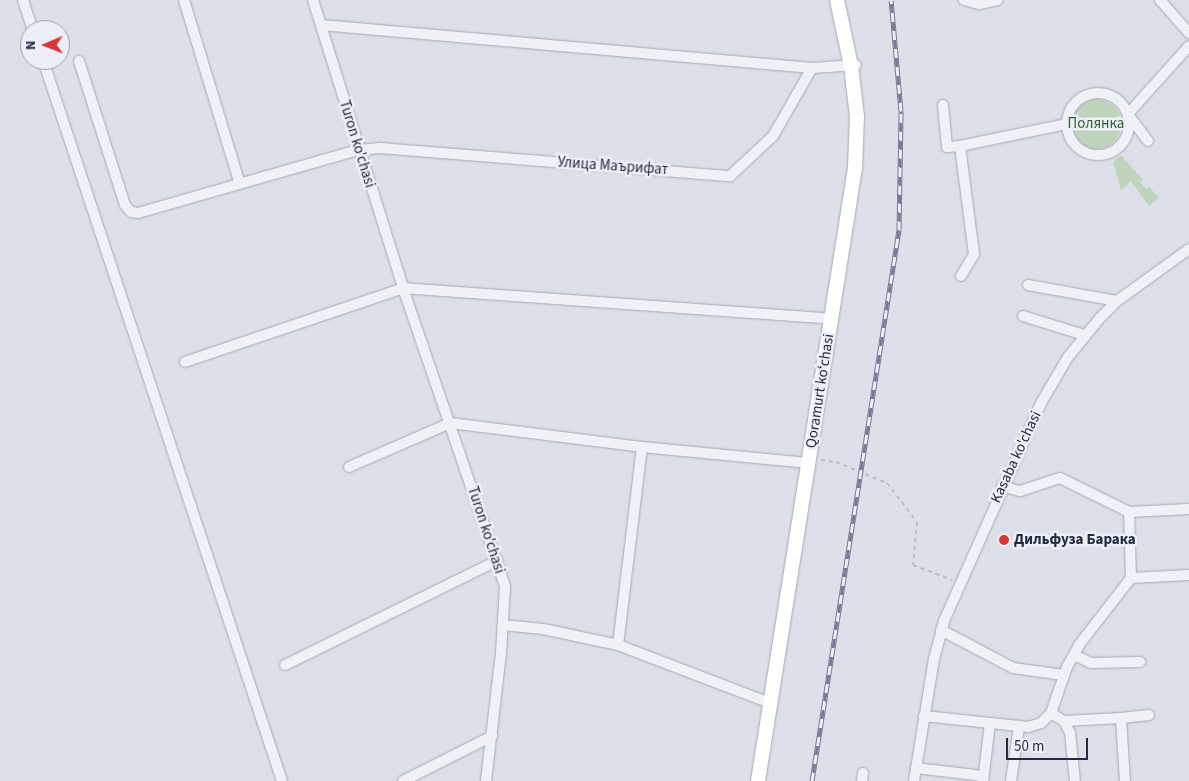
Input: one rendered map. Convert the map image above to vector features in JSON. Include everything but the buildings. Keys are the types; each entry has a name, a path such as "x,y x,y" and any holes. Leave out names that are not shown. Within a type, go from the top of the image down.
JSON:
{"main road":[{"name":"Qoramurt koʻchasi","path":"763,781 855,168 857,117 854,66 837,0"},
{"name":"Qoramurt koʻchasi","path":"758,781 860,168 862,117 842,0"}],"street":[{"path":"23,0 30,20"},
{"path":"184,0 240,184"},
{"name":"Turon ko'chasi","path":"313,0 358,150 403,288 498,560 505,586 503,625 486,781"},
{"path":"964,0 979,4 998,0"},
{"path":"1160,0 1189,33"},
{"path":"321,25 812,68 854,66"},
{"path":"1148,141 1128,114 1121,102 1110,94 1092,92 1071,107 1066,124 1074,144 1092,155 1103,155 1121,144 1129,125 1128,114 1189,46"},
{"name":"Улица Маърифат","path":"79,61 125,205 131,212 240,184 358,150 380,148 730,176 773,136 812,68"},
{"path":"46,70 282,781"},
{"path":"943,105 947,147 1066,124"},
{"path":"960,146 974,254 961,276"},
{"name":"Kasaba ko'chasi","path":"914,781 924,716 941,630 959,582 1002,486 1054,378 1084,335 1117,302 1189,249"},
{"path":"1028,285 1117,302"},
{"path":"184,362 403,288 831,319"},
{"path":"1023,316 1084,335"},
{"path":"349,467 450,423 642,448 811,461"},
{"path":"618,645 642,448"},
{"path":"1002,486 1020,491 1060,478 1129,512 1189,509"},
{"path":"924,716 1019,726 1041,723 1051,713 1064,675 1074,655 1131,578 1129,512"},
{"path":"285,665 498,560"},
{"path":"1131,578 1189,575"},
{"path":"503,625 543,629 618,645 770,703"},
{"path":"941,630 1013,668 1064,675"},
{"path":"1074,655 1091,663 1140,662"},
{"path":"1051,713 1064,721 1149,715"},
{"path":"1120,718 1125,781"},
{"path":"1064,721 1074,750 1075,781"},
{"path":"916,768 983,778 990,723"},
{"path":"1011,781 1019,726"},
{"path":"403,781 492,736"}],"path":[{"path":"811,461 836,462 887,482 917,522 913,565 959,582"}],"green space":[{"name":"Полянка","path":"1091,99 1101,99 1114,106 1121,119 1121,129 1114,142 1101,149 1091,149 1082,145 1075,138 1071,129 1071,119 1075,110 1082,103"},
{"path":"1121,155 1143,180 1140,182 1146,189 1149,187 1159,198 1149,206 1131,181 1121,190 1113,162"}],"railway":[{"path":"812,781 899,230 901,111 891,0"}],"place":[{"name":"Дильфуза Барака","path":"1004,540"}]}
